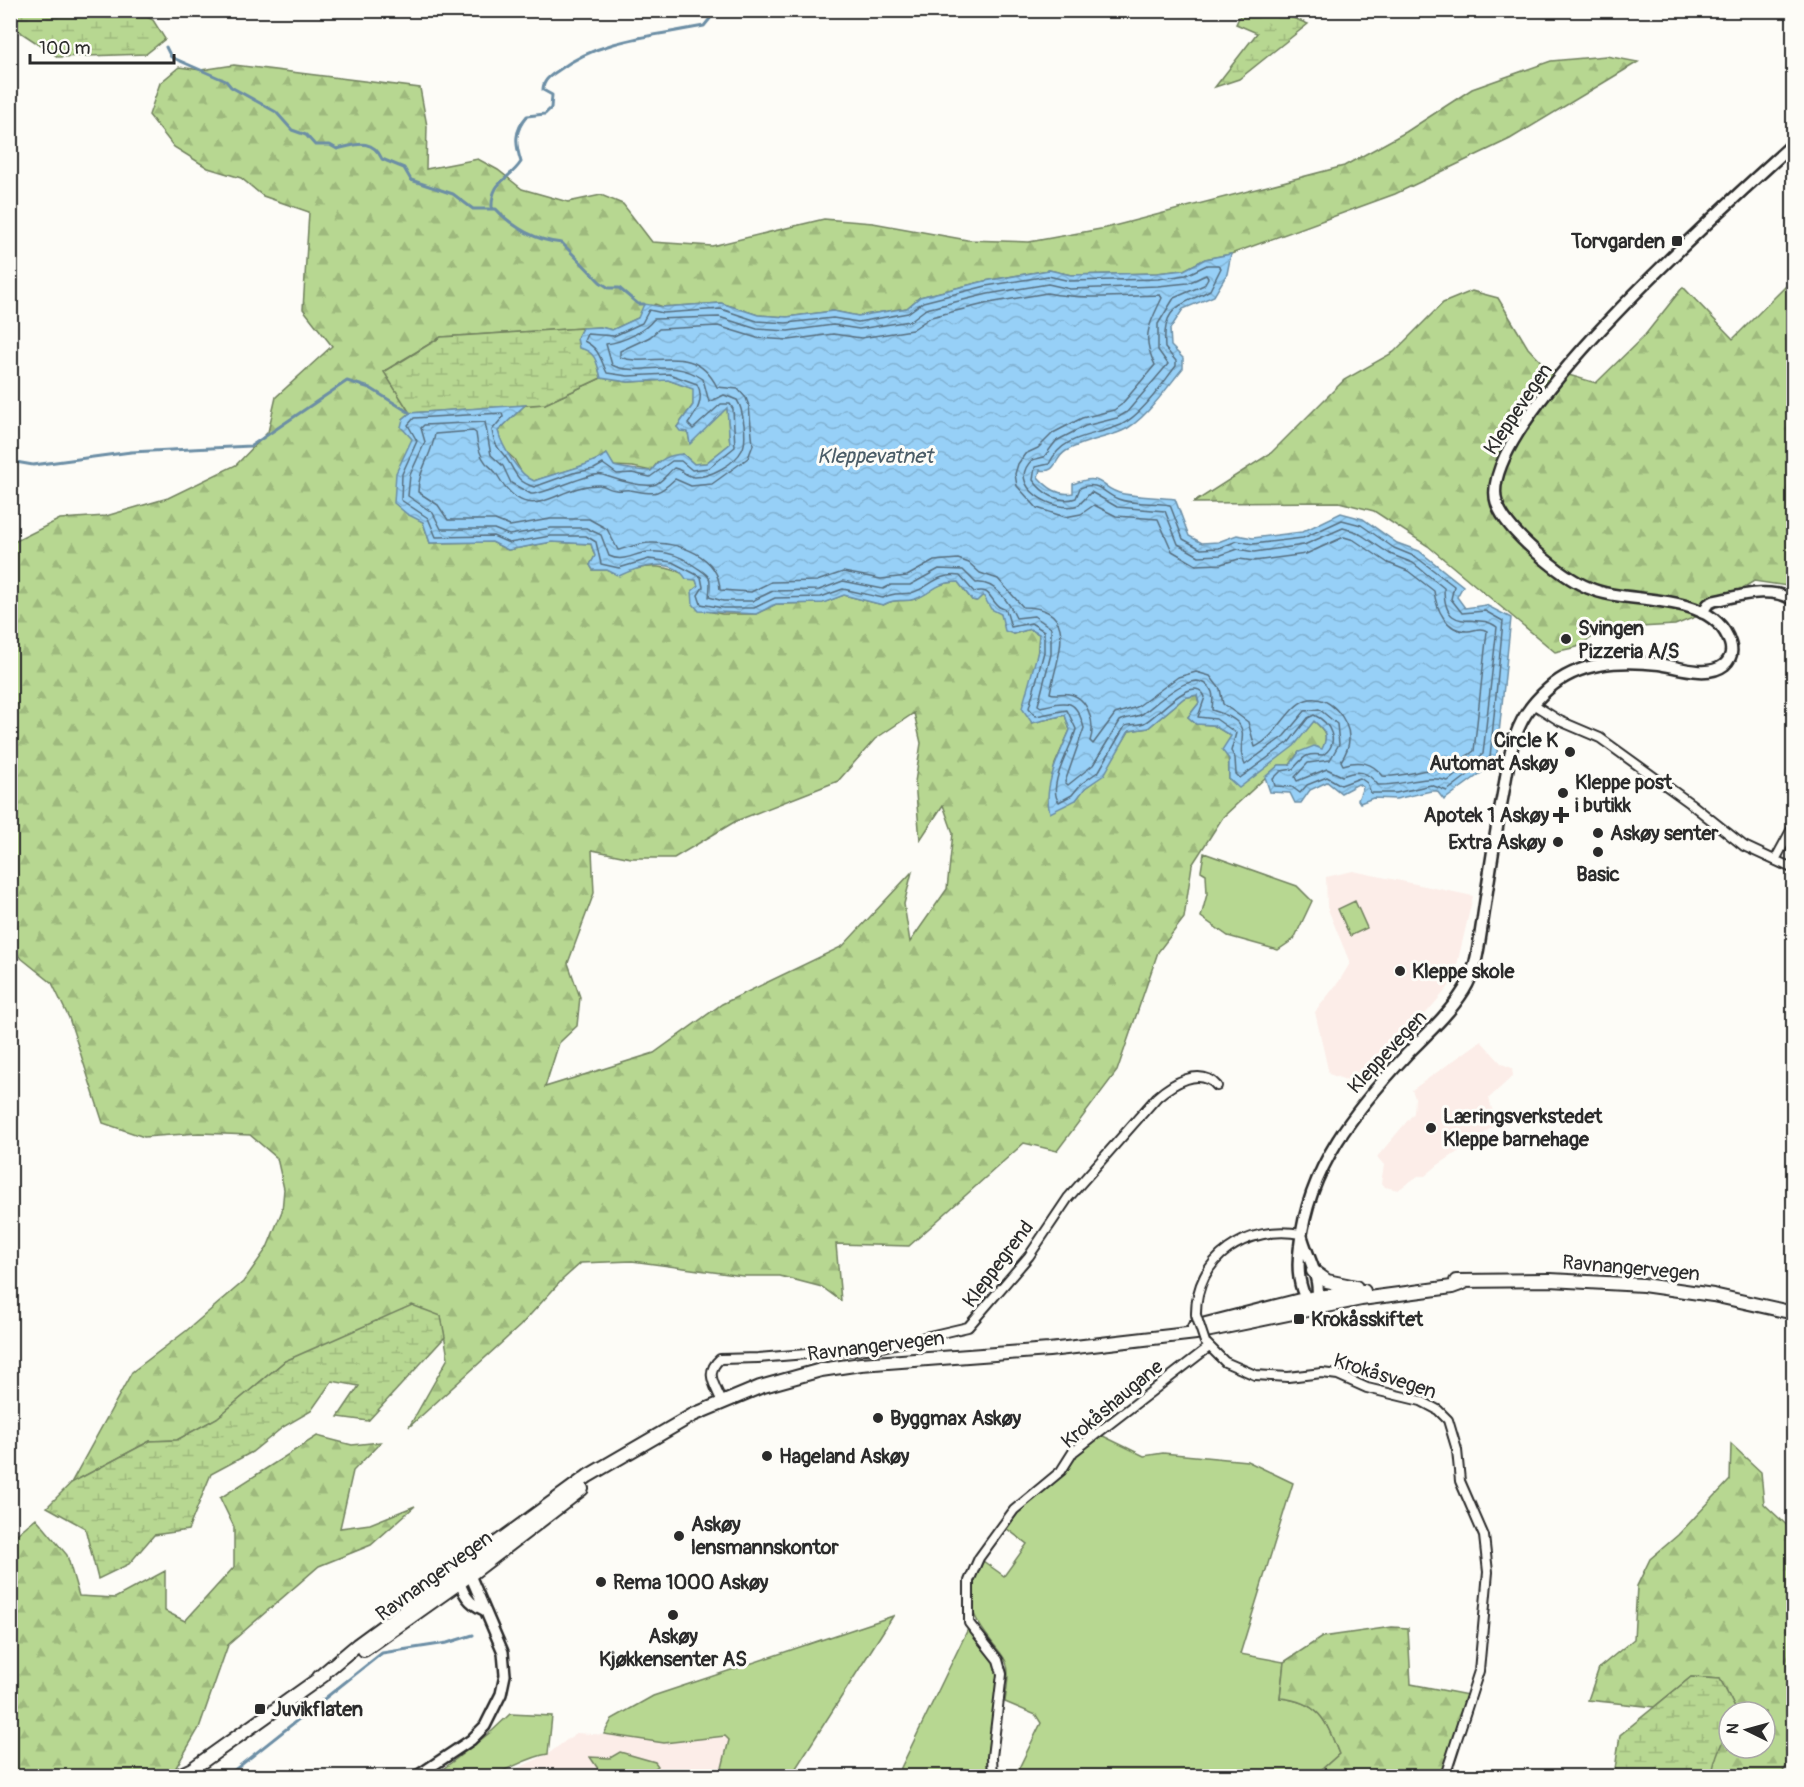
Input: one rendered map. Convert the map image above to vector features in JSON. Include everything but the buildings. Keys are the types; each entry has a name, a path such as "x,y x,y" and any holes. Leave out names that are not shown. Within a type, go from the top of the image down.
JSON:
{"main road":[{"name":"Kleppevegen","path":"1304,1299 1299,1269 1301,1234 1309,1202 1338,1137 1374,1089 1444,1016 1470,980 1510,755 1522,721 1533,704 1549,687 1584,667 1635,662 1703,671 1721,668 1729,660 1731,645 1723,630 1702,613 1666,601 1599,592 1572,579 1512,527 1497,504 1495,483 1501,462 1519,431 1581,350 1629,300 1794,143"},
{"path":"1301,1234 1314,1271 1317,1302"},
{"path":"1314,1271 1340,1285 1369,1290"},
{"name":"Ravnangervegen","path":"177,1776 190,1773 319,1677 332,1664 463,1576 581,1481 658,1434 722,1402 771,1383 834,1368 1049,1350 1196,1334 1369,1290 1452,1281 1463,1283 1550,1280 1643,1285 1713,1295 1794,1313"},
{"name":"Ravnangervegen","path":"1149,1338 1304,1299 1317,1302 1387,1295 1452,1287 1463,1283"}],"street":[{"path":"1702,613 1708,604 1714,601 1769,592 1783,595 1794,601"},
{"path":"1533,704 1560,721 1600,738 1690,803 1744,846 1794,869"},
{"path":"1775,860 1792,830"},
{"name":"Kleppegrend","path":"722,1402 710,1373 712,1366 720,1359 878,1348 969,1327 1029,1256 1068,1198 1169,1086 1185,1079 1201,1078 1217,1086"},
{"path":"1207,1345 1196,1315 1197,1299 1211,1264 1241,1239 1263,1233 1301,1234"},
{"name":"Krokåshaugane","path":"993,1776 992,1757 1002,1674 999,1660 969,1623 968,1592 974,1566 1014,1510 1061,1471 1073,1452 1207,1345"},
{"name":"Krokåsvegen","path":"1207,1345 1225,1362 1255,1375 1288,1377 1322,1373 1338,1375 1367,1388 1421,1401 1438,1410 1448,1420 1457,1450 1460,1481 1484,1536 1488,1572 1479,1671 1445,1776"},
{"path":"417,1776 471,1740 484,1726 501,1694 505,1675 502,1652 484,1610 463,1576"}],"shaded area":[{"name":"Kleppe skole","path":"1353,871 1473,896 1453,982 1363,1086 1329,1074 1315,1012 1350,963 1327,907 1326,877"},
{"path":"1481,1041 1502,1064 1512,1068 1513,1076 1489,1098 1496,1124 1425,1176 1418,1176 1398,1190 1385,1187 1381,1183 1384,1165 1377,1157 1414,1113 1415,1098 1412,1090"},
{"path":"576,1733 624,1736 664,1743 725,1736 729,1740 720,1776 515,1776 516,1769 548,1754"}],"green space":[{"path":"10,11 135,11 153,20 165,39 146,54 58,57 11,26"},
{"path":"1242,11 1276,11 1308,24 1239,79 1215,87 1257,33 1236,24"},
{"path":"1606,56 1638,62 1510,139 1395,194 1231,254 1205,259 1184,270 1157,273 1071,275 1049,270 985,281 920,297 907,308 858,316 833,311 787,317 758,315 721,303 663,307 655,304 638,318 612,330 600,327 441,337 384,371 410,413 403,419 412,439 413,516 423,522 430,543 492,542 508,550 552,542 591,544 595,556 590,565 593,570 607,570 619,575 649,567 677,571 696,580 708,611 722,614 756,614 776,604 822,603 844,595 883,605 892,601 915,599 950,582 958,582 972,600 976,601 983,595 1001,614 1013,634 1030,629 1039,634 1032,723 1065,715 1070,730 1055,764 1049,795 1076,800 1085,788 1103,775 1129,731 1148,728 1184,698 1197,695 1199,703 1188,717 1196,724 1213,725 1231,736 1228,744 1229,779 1277,758 1314,721 1325,734 1324,745 1322,750 1299,752 1290,765 1279,765 1223,817 1192,865 1184,918 1158,952 1117,1071 1057,1151 1024,1143 909,1246 836,1244 841,1301 822,1287 780,1276 743,1276 632,1261 581,1263 562,1280 520,1326 409,1427 448,1358 441,1316 285,1361 217,1418 177,1440 150,1441 71,1483 132,1372 186,1331 243,1282 267,1248 282,1211 284,1189 277,1158 250,1135 199,1133 144,1137 103,1123 69,1018 52,983 11,950 10,544 60,519 106,516 168,498 236,465 268,432 276,397 332,346 303,309 309,212 263,196 241,178 208,168 174,147 149,115 160,83 179,67 201,70 234,65 420,88 427,126 426,169 478,159 498,170 522,189 568,202 601,195 623,204 652,242 712,246 824,219 873,223 967,240 1029,242 1106,228 1344,166 1406,132 1472,89 1551,61","holes":["914,713 921,743 915,782 920,840 943,805 953,833 947,889 910,942 904,904 912,872 843,946 722,1004 654,1053 545,1087 559,1043 577,1026 580,997 568,963 594,893 592,850 631,858 674,858 736,821 838,781 875,739"]},
{"path":"1793,279 1793,587 1754,581 1720,602 1689,605 1698,616 1675,625 1605,629 1577,647 1555,652 1428,546 1374,511 1339,502 1193,503 1271,453 1344,380 1394,352 1443,303 1472,291 1498,298 1528,348 1548,369 1596,383 1645,335 1683,287 1733,339"},
{"path":"582,328 577,338 596,358 601,378 545,404 410,413 384,372 441,337"},
{"path":"601,378 628,382 668,380 694,389 693,405 677,427 688,432 690,443 727,407 730,444 706,463 694,464 683,454 658,462 651,471 614,466 606,454 581,466 534,481 524,477 514,459 502,448 498,431 525,405 545,404"},
{"path":"1204,853 1297,886 1312,901 1294,939 1278,950 1228,936 1201,917 1207,894 1206,874 1201,871"},
{"path":"1355,901 1367,928 1350,936 1338,909"},
{"path":"412,1305 441,1316 445,1337 368,1421 338,1417 359,1386 332,1381 311,1411 283,1427 252,1452 211,1474 188,1530 154,1535 129,1564 98,1579 85,1528 47,1507 71,1483 150,1441 177,1440 217,1418 285,1361"},
{"path":"1099,1434 1144,1456 1163,1453 1247,1461 1293,1483 1240,1654 1284,1662 1280,1698 1304,1704 1320,1715 1339,1754 1320,1771 1298,1772 1290,1776 1009,1776 1016,1774 1041,1723 1036,1715 1005,1702 1007,1665 974,1614 971,1596 973,1586 983,1561 1004,1576 1027,1544 1006,1528 1025,1502"},
{"path":"317,1436 352,1445 381,1442 353,1471 340,1528 370,1524 415,1506 371,1545 319,1566 228,1645 199,1728 171,1776 11,1776 11,1539 36,1518 67,1555 79,1596 115,1598 165,1571 165,1611 185,1621 234,1567 234,1527 220,1498"},
{"path":"1731,1444 1761,1472 1764,1504 1793,1531 1793,1766 1785,1768 1781,1776 1712,1776 1713,1758 1717,1751 1717,1760 1777,1760 1777,1700 1731,1700 1720,1679 1691,1677 1654,1707 1588,1700 1599,1668 1634,1639 1637,1586 1650,1559 1678,1535 1730,1480"},
{"path":"893,1616 794,1771 802,1776 720,1776 729,1740 725,1736 664,1743 604,1734 612,1719 653,1696"},
{"path":"1392,1627 1408,1628 1411,1684 1468,1695 1443,1776 1290,1776 1298,1772 1320,1771 1339,1754 1320,1715 1304,1704 1280,1698 1284,1662 1322,1637"},
{"path":"968,1629 992,1655 998,1665 1000,1675 988,1748 989,1776 897,1776"},
{"path":"1691,1677 1720,1679 1731,1700 1717,1700 1717,1756 1712,1776 1614,1776 1620,1735"},
{"path":"510,1714 552,1716 548,1754 486,1776 467,1778 434,1776 492,1731"},
{"path":"620,1752 655,1762 658,1766 644,1776 603,1776 590,1757 610,1758"}],"water":[{"name":"Kleppevatnet","path":"1231,254 1227,274 1214,296 1183,309 1170,329 1171,346 1183,358 1183,368 1155,403 1139,420 1122,431 1080,444 1066,451 1059,457 1053,468 1046,471 1040,470 1038,477 1050,488 1068,494 1073,493 1073,484 1097,480 1110,489 1124,494 1175,499 1189,536 1202,543 1218,542 1237,535 1253,538 1302,532 1341,513 1363,519 1397,543 1419,551 1463,586 1457,597 1465,608 1486,605 1511,618 1496,762 1444,800 1437,791 1431,791 1396,799 1373,798 1360,803 1358,800 1363,787 1358,784 1341,793 1327,782 1310,790 1301,803 1295,803 1290,793 1270,792 1265,777 1279,765 1290,765 1299,752 1314,746 1322,749 1325,733 1314,721 1294,746 1239,788 1229,779 1229,759 1222,750 1231,736 1213,725 1196,724 1188,717 1199,703 1197,695 1184,698 1148,728 1129,731 1104,775 1085,788 1076,800 1050,813 1048,792 1050,782 1070,730 1065,715 1032,723 1022,708 1038,651 1039,634 1030,629 1013,634 1005,631 1001,614 991,609 983,595 977,601 972,600 958,582 944,584 915,599 892,601 883,605 844,595 823,603 776,604 756,614 699,611 693,604 692,591 698,586 696,580 686,579 673,568 645,567 619,576 607,570 593,570 590,565 595,556 591,544 552,542 508,550 492,542 430,543 423,522 407,514 394,503 396,473 412,439 401,427 403,419 410,413 525,405 498,431 512,460 528,478 534,481 581,466 607,454 614,466 651,471 661,461 683,454 694,464 706,463 730,444 727,408 690,444 688,432 680,431 677,427 693,405 693,389 668,380 628,382 601,378 592,355 579,348 577,338 582,328 600,327 612,330 638,318 644,304 663,307 721,303 758,315 787,317 833,311 858,316 907,308 920,297 985,281 1049,270 1071,275 1157,273 1184,270 1205,259"}],"waterway":[{"path":"492,209 492,199 497,186 521,162 517,138 520,127 527,116 545,114 551,108 552,95 543,90 548,78 592,51 629,40 704,26 717,10"},
{"path":"166,47 171,57 226,81 231,87 276,112 292,130 306,135 315,145 330,145 337,149 368,145 378,152 382,159 404,168 411,180 453,194 473,209 496,209 526,232 544,240 562,243 600,282 609,288 619,288 638,304 644,304"},
{"path":"10,461 33,465 131,452 251,446 347,381 370,388 410,413"},
{"path":"227,1776 382,1653 447,1643 473,1635"}],"place":[{"name":"Torvgarden","path":"1677,241"},
{"name":"Svingen Pizzeria A/S","path":"1566,639"},
{"name":"Circle K Automat Askøy","path":"1570,752"},
{"name":"Kleppe post i butikk","path":"1563,793"},
{"name":"Apotek 1 Askøy","path":"1561,815"},
{"name":"Askøy senter","path":"1598,833"},
{"name":"Extra Askøy","path":"1558,842"},
{"name":"Basic","path":"1598,852"},
{"name":"Kleppe skole","path":"1400,971"},
{"name":"Læringsverkstedet Kleppe barnehage","path":"1431,1128"},
{"name":"Krokåsskiftet","path":"1299,1319"},
{"name":"Byggmax Askøy","path":"878,1418"},
{"name":"Hageland Askøy","path":"767,1456"},
{"name":"Askøy lensmannskontor","path":"679,1536"},
{"name":"Rema 1000 Askøy","path":"601,1582"},
{"name":"Askøy Kjøkkensenter AS","path":"673,1615"},
{"name":"Juvikflaten","path":"260,1709"}]}
